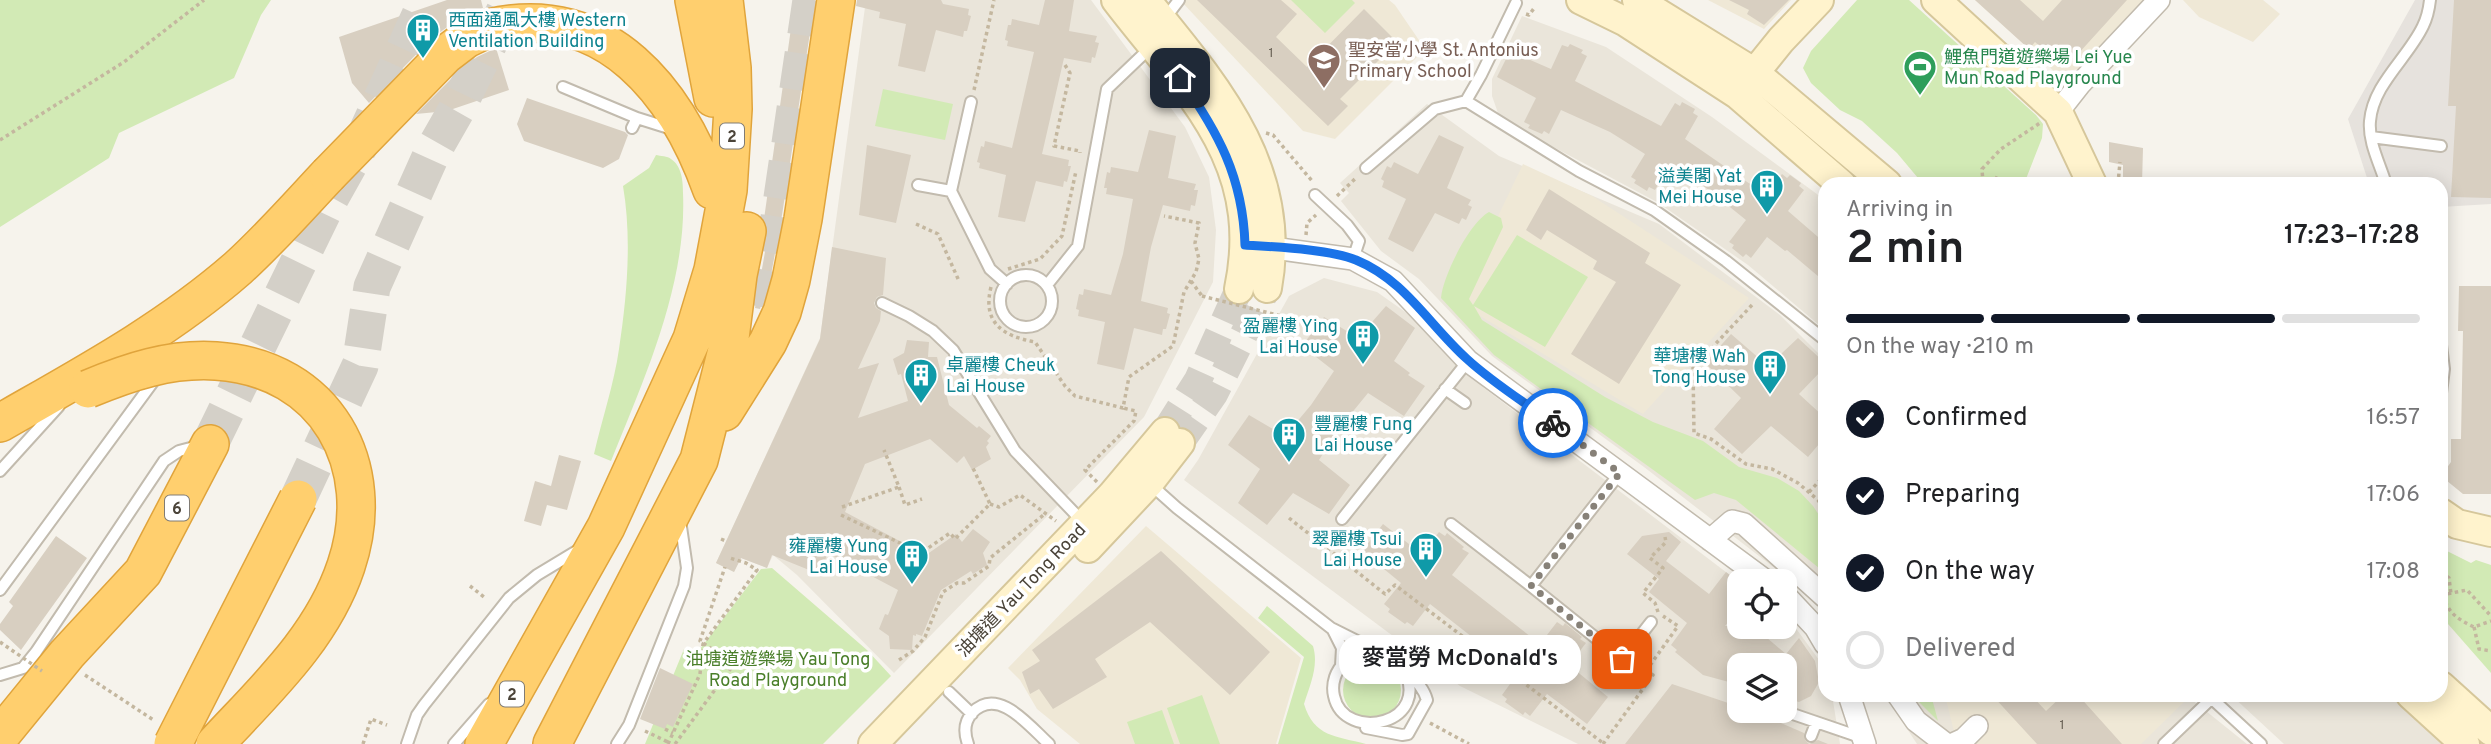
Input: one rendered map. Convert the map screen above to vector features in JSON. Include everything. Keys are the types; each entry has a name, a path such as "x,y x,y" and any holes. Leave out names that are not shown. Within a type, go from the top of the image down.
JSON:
{"highway":[{"path":"675,378 708,254 715,160 714,104 694,0"},
{"name":"2","path":"484,744 606,527 692,338 713,270 728,190 733,109 731,55 724,0"},
{"name":"2","path":"555,741 699,460 730,338 753,193 758,109 750,0"},
{"path":"699,460 735,393 768,342 782,312 803,219 836,0"},
{"path":"69,391 187,309 236,269 264,244 427,72 456,46 489,28 512,20 549,17 575,22 601,32 625,48 652,75 672,101 689,132 712,190"},
{"path":"735,393 761,307"},
{"path":"0,423 69,391 133,371 172,363 214,361 254,367 290,382 316,402 337,431 352,465 356,496 355,529 351,549 336,592 311,636 215,744"},
{"name":"6","path":"0,736 67,654 143,572 210,444"},
{"path":"165,733 298,499"}],"street":[{"path":"1116,0 1160,16 1208,77 1242,131 1253,155 1265,192 1258,246 1238,289"},
{"path":"1581,0 1626,22 1737,94 1833,177"},
{"path":"1637,0 1755,73 1879,177"},
{"path":"1737,94 1781,40 1819,0"},
{"path":"1936,0 2051,116 2088,177"},
{"path":"2051,116 2159,0"},
{"path":"1258,246 1353,259 1393,281 1468,360 1750,569"},
{"path":"1258,246 1267,288"},
{"name":"油塘道 Yau Tong Road","path":"899,744 949,692 1173,438"},
{"name":"油塘道 Yau Tong Road","path":"873,744 1074,526 1142,476"},
{"path":"2448,518 2457,524 2491,532"},
{"path":"1710,540 1732,521 1744,524 1818,591"},
{"path":"1797,608 1818,632"},
{"path":"2448,692 2491,731"},
{"path":"1851,702 1864,741"},
{"path":"1903,702 1916,721 1946,744"},
{"path":"2419,702 2465,744"},
{"path":"1953,744 1964,739 1977,726"}],"lane":[{"path":"2384,177 2371,136 2370,122 2378,93 2423,27 2430,0"},
{"path":"1466,101 1516,3"},
{"path":"1047,285 1078,246 1107,89 1160,16"},
{"path":"563,87 635,123 689,132"},
{"path":"1366,168 1435,109 1466,101 1579,171 1654,210 1736,268 1818,334"},
{"path":"971,102 951,191 990,269 1003,280"},
{"path":"2371,136 2441,146"},
{"path":"918,186 951,191"},
{"path":"1315,195 1347,225 1359,241 1353,259"},
{"path":"1032,276 1047,285 1053,301 1047,317 1041,323 1025,327 1010,322 1004,315 1000,299 1003,280 1032,276"},
{"path":"882,303 933,331 953,350 1015,451 1054,495 1074,526"},
{"path":"0,590 169,360"},
{"path":"1342,519 1468,360"},
{"path":"1445,389 1465,403"},
{"path":"0,471 69,391"},
{"path":"0,674 23,668 36,652 164,461 179,451 210,444"},
{"path":"1531,586 1620,473"},
{"path":"1142,476 1177,508 1331,628 1391,656 1402,666 1420,685 1427,700 1412,730 1402,736 1350,722 1335,702 1332,690 1341,666 1350,657 1362,652 1377,651"},
{"path":"617,744 629,725 684,586 687,568 677,505"},
{"path":"1451,524 1622,659"},
{"path":"407,744 417,715 509,598 537,575 585,546 606,527"},
{"path":"1610,676 1651,622"},
{"path":"1331,628 1342,648 1341,666"},
{"path":"506,683 539,643"},
{"path":"1366,728 1389,724 1405,708 1410,687 1402,666"},
{"path":"949,692 972,714"},
{"path":"454,744 498,693"},
{"path":"2164,744 2204,702"},
{"path":"2216,702 2261,744"},
{"path":"968,744 965,727 972,714 984,705 993,703 1003,705 1049,744"},
{"path":"1797,716 1864,741"},
{"path":"1811,736 1816,723"}],"path":[{"path":"0,140 124,62 204,0"},
{"path":"971,102 994,0"},
{"path":"1065,65 1070,73 1054,146 1080,151 1062,236 1040,259 1012,266 1003,280 992,286 988,299 991,316 1002,331 1019,339 1035,342 1075,396 1136,411 1134,421 1085,470 1100,485"},
{"path":"1983,177 1982,169 2001,149 2051,116"},
{"path":"1266,133 1273,135 1314,183"},
{"path":"2119,177 2120,162"},
{"path":"1122,408 1129,377 1173,346 1181,302 1196,272 1199,259 1195,243 1199,223 1164,216"},
{"path":"916,224 938,234 959,281"},
{"path":"1190,280 1202,296 1282,316"},
{"path":"1752,305 1693,368 1693,433 1711,439 1746,464 1772,468 1798,483 1818,503"},
{"path":"884,450 905,505 922,499"},
{"path":"972,466 990,504 999,507 1020,495 1046,513 1074,526"},
{"path":"1809,492 1818,482"},
{"path":"842,507 899,487"},
{"path":"841,515 922,553 950,533 955,539 990,504"},
{"path":"899,660 925,637 943,592 957,583 964,583 989,566 990,558 1046,513"},
{"path":"1289,518 1385,594 1395,585 1603,744 1653,675 1622,659"},
{"path":"1646,671 1678,626 1658,613 1655,603 1643,593 1663,568 1650,558 1666,541 1665,537"},
{"path":"645,731 668,743 700,674 703,644 757,570 730,558"},
{"path":"676,744 734,664 700,641 725,567"},
{"path":"2448,577 2451,594"},
{"path":"470,586 484,597"},
{"path":"2448,594 2467,590 2491,619 2474,627 2460,621 2448,608"},
{"path":"2474,627 2479,649 2491,651"},
{"path":"0,642 42,671 48,663"},
{"path":"84,674 165,733"},
{"path":"363,744 371,719 387,725"},
{"path":"1430,723 1469,744"},
{"path":"665,729 673,733"}],"shaded area":[{"path":"866,0 1091,0 1185,127 1209,177 1216,230 1213,282 1144,417 894,673 797,575 773,555 767,568 741,558 734,572 716,563 820,338"},
{"name":"聖安當小學 St. Antonius Primary School","path":"1180,0 1389,0 1425,49 1335,139 1303,131"},
{"path":"1708,0 1791,0 1764,29"},
{"path":"1975,0 2145,0 2079,69 2056,73"},
{"path":"2183,0 2263,0 2280,14 2253,42 2199,17"},
{"path":"2415,0 2491,0 2491,204 2448,207 2448,177 2367,177 2348,119"},
{"path":"1522,16 1606,47 1712,117 1818,195 1818,324 1748,265 1657,202 1510,124 1498,113 1492,96 1492,79"},
{"path":"1427,104 1499,156 1659,224 1780,315 1818,353 1818,602 1797,585 1797,569 1776,569 1644,467 1492,356 1419,279 1381,251 1341,201 1349,193 1340,183"},
{"path":"1523,164 1592,196 1749,298 1643,414 1457,302"},
{"path":"1324,278 1377,292 1411,316 1484,388 1727,573 1727,639 1797,639 1797,630 1818,658 1818,702 1833,702 1840,744 1578,744 1460,686 1184,480 1198,460 1289,296"},
{"path":"1146,526 1301,658 1276,744 1080,744 1037,709 1020,680 1008,668"},
{"path":"1890,702 2195,702 2247,744 1917,744"},
{"path":"1947,702 2184,702 2141,744 1957,744"},
{"path":"2239,702 2397,702 2442,744 2284,744"}],"green space":[{"path":"0,0 271,0 261,15 234,78 119,133 109,158 0,227"},
{"path":"1291,0 1352,0 1355,3 1325,33"},
{"name":"鯉魚門道遊樂場 Lei Yue Mun Road Playground","path":"1857,0 1909,0 2043,124 2042,138 2027,177 1917,177 1897,153 1862,121 1840,110 1811,83 1803,68 1811,51"},
{"path":"883,89 953,104 945,140 875,126"},
{"path":"656,155 675,162 681,174 682,227 678,261 671,296 650,363 611,461 594,454 614,375 624,309 628,247 623,186 649,168"},
{"path":"1489,212 1501,218 1503,227 1469,299 1473,305 1517,235 1588,277 1545,347 1474,306 1482,320 1605,397 1653,422 1703,441 1739,467 1777,478 1799,491 1818,514 1818,567 1736,500 1714,493 1695,500 1494,355 1441,298 1458,251 1481,218"},
{"path":"2448,552 2471,563 2476,560 2491,565 2491,673 2448,624"},
{"name":"油塘道遊樂場 Yau Tong Road Playground","path":"772,568 867,650 891,676 823,744 645,744 684,649 697,653 761,569"},
{"path":"1267,606 1313,646 1314,668 1304,704 1308,715 1320,729 1336,737 1366,744 1278,744 1304,657 1258,618"},
{"path":"1366,661 1378,661 1393,669 1401,684 1401,696 1393,711 1378,719 1366,719 1351,711 1343,696 1343,684 1351,669"},
{"path":"1202,695 1220,744 1180,744 1167,708"},
{"path":"1919,702 1933,702 1938,721"},
{"path":"1162,710 1174,744 1135,744 1127,722"}],"building":[{"path":"447,0 481,0 483,8 457,20 432,38 369,103 352,83 339,37"},
{"path":"795,0 815,0 782,215 771,275 760,309 755,308 768,235 764,219"},
{"path":"857,0 941,0 943,4 969,9 968,15 971,16 963,37 936,30 925,72 898,66 906,24 879,18 880,12 856,6"},
{"path":"1045,0 1074,0 1069,31 1097,36 1095,42 1099,43 1091,63 1064,58 1042,154 1069,160 1068,166 1071,166 1063,187 1036,181 1025,222 998,217 1006,175 979,168 980,163 977,162 985,141 1012,148 1034,52 1007,46 1008,41 1005,40 1008,25 1011,25 1012,19 1039,25"},
{"path":"1197,0 1281,0 1297,14 1276,37 1307,67 1364,9 1397,42 1340,99 1348,106 1328,126"},
{"path":"1729,0 1789,0 1764,25 1747,14 1749,10"},
{"path":"1975,0 2020,0 2043,21 2062,0 2127,0 2078,54 2061,60 2054,59 2035,42 2029,49"},
{"path":"2454,0 2491,0 2491,198 2451,197 2456,106 2448,106"},
{"path":"1570,44 1583,50 1581,53 1587,56 1575,81 1661,126 1675,103 1680,106 1682,102 1695,109 1693,113 1698,116 1685,139 1766,195 1782,174 1787,178 1790,175 1801,183 1799,186 1804,190 1788,211 1818,237 1818,276 1767,237 1751,258 1746,254 1743,257 1729,242 1746,220 1689,177 1688,179 1668,167 1655,190 1649,187 1647,191 1634,183 1636,180 1631,177 1645,154 1610,132 1561,110 1549,134 1528,128 1530,125 1524,122 1536,98 1497,77 1510,51 1551,69 1562,45 1568,47"},
{"path":"496,48 509,90 447,111 416,114 459,71 477,57"},
{"path":"527,98 625,132 628,135 619,159 603,168 524,141 517,124"},
{"path":"1149,130 1176,136 1168,178 1196,184 1194,190 1198,190 1195,206 1191,205 1190,211 1163,205 1151,247 1141,301 1168,308 1167,313 1170,314 1162,335 1134,328 1124,370 1097,364 1105,322 1078,316 1079,310 1076,309 1079,294 1083,295 1084,289 1111,295 1123,254 1133,199 1106,194 1107,188 1104,188 1107,172 1110,173 1111,167 1138,172"},
{"path":"1439,135 1464,147 1447,188 1471,200 1468,205 1472,207 1466,220 1462,218 1459,224 1435,213 1413,252 1388,239 1406,199 1382,187 1384,181 1381,179 1387,166 1391,168 1394,162 1418,174"},
{"path":"2109,142 2143,148 2142,177 2123,177 2123,165 2109,162"},
{"path":"867,145 911,155 896,223 859,215"},
{"path":"1549,189 1650,253 1645,263 1681,285 1619,384 1571,354 1616,282 1593,269 1597,261 1547,230 1541,240 1526,230"},
{"path":"832,247 886,258 883,295 877,297 874,303 881,311 880,321 858,369 879,363 858,418 908,401 901,374 898,375 893,359 904,353 907,340 929,342 928,357 937,357 949,405 991,436 986,447 991,459 972,470 964,456 957,463 930,439 865,464 845,512 926,555 956,534 962,542 973,529 990,542 983,553 987,565 973,574 971,571 941,590 922,636 913,635 912,650 890,649 889,636 879,629 898,590 828,553 819,574 772,555 767,568 741,558 734,572 716,563 820,339"},
{"path":"2459,286 2491,286 2491,494 2463,494 2448,482 2451,439 2461,439 2463,331 2458,331"},
{"path":"1386,306 1415,328 1394,361 1410,373 1408,375 1425,386 1404,416 1368,393 1341,426 1319,460 1350,485 1329,514 1293,493 1267,525 1238,503 1260,469 1228,445 1249,415 1285,436 1311,405 1334,371 1302,346 1324,317 1358,338"},
{"name":"華塘樓 Wah Tong House","path":"1731,334 1768,366 1798,338 1818,357 1818,374 1799,394 1818,411 1818,445 1808,457 1771,426 1742,454 1714,429 1741,398 1705,363"},
{"path":"559,455 581,461 567,510 547,505 541,526 524,521 535,481 551,486"},
{"path":"1383,524 1422,554 1439,532 1445,536 1447,533 1469,553 1452,575 1540,644 1557,622 1563,626 1565,623 1582,637 1580,639 1586,643 1569,665 1608,697 1587,724 1547,694 1530,716 1525,712 1523,715 1505,702 1507,699 1502,695 1518,673 1430,604 1413,626 1407,622 1405,624 1388,612 1390,609 1384,604 1401,583 1362,551"},
{"path":"1669,532 1681,542 1666,561 1709,594 1727,573 1727,639 1768,639 1785,653 1727,653 1727,681 1703,675 1675,652 1677,650 1671,645 1687,623 1649,592 1659,579 1627,554 1642,536"},
{"path":"56,536 87,558 21,650 0,630 0,624 13,606 9,602"},
{"path":"1161,551 1270,652 1230,695 1150,622 1095,659 1107,677 1053,709 1039,689 1030,694 1022,672 1040,661 1032,650"},
{"path":"1799,638 1815,661 1818,684 1811,696 1799,702 1797,653 1787,653"},
{"path":"660,668 693,684 673,727 667,724 665,729 640,719"},
{"path":"1672,684 1727,703 1727,723 1781,723 1804,733 1809,744 1625,744"},
{"path":"1998,702 2038,702 2046,711 2056,702 2084,702 2122,744 2037,744"},
{"path":"1818,740 1828,744 1809,744"}],"tunnel":[{"path":"210,444 327,204 365,136 427,0"},
{"path":"298,499 360,366 372,287 432,153 457,109 510,0"},
{"path":"761,307 779,218 811,0"},
{"path":"1180,443 1214,394 1267,288"},
{"path":"1165,432 1198,380 1239,289"}],"way so far":[{"path":"1553,423 1620,473 1531,586 1622,659"}],"place":[{"name":"西面通風大樓 Western Ventilation Building","path":"423,60"},
{"name":"聖安當小學 St. Antonius Primary School","path":"1324,90"},
{"name":"鯉魚門道遊樂場 Lei Yue Mun Road Playground","path":"1920,97"},
{"name":"溢美閣 Yat Mei House","path":"1767,216"},
{"name":"盈麗樓 Ying Lai House","path":"1363,366"},
{"name":"華塘樓 Wah Tong House","path":"1770,396"},
{"name":"卓麗樓 Cheuk Lai House","path":"921,405"},
{"name":"豐麗樓 Fung Lai House","path":"1289,464"},
{"name":"翠麗樓 Tsui Lai House","path":"1426,579"},
{"name":"雍麗樓 Yung Lai House","path":"912,586"},
{"name":"麥當勞 McDonald's","path":"1622,659"}],"route":[{"path":"1180,78 1219,137 1231,166 1242,210 1245,245 1311,251 1353,259 1372,268 1393,281 1468,360 1553,423"}]}
